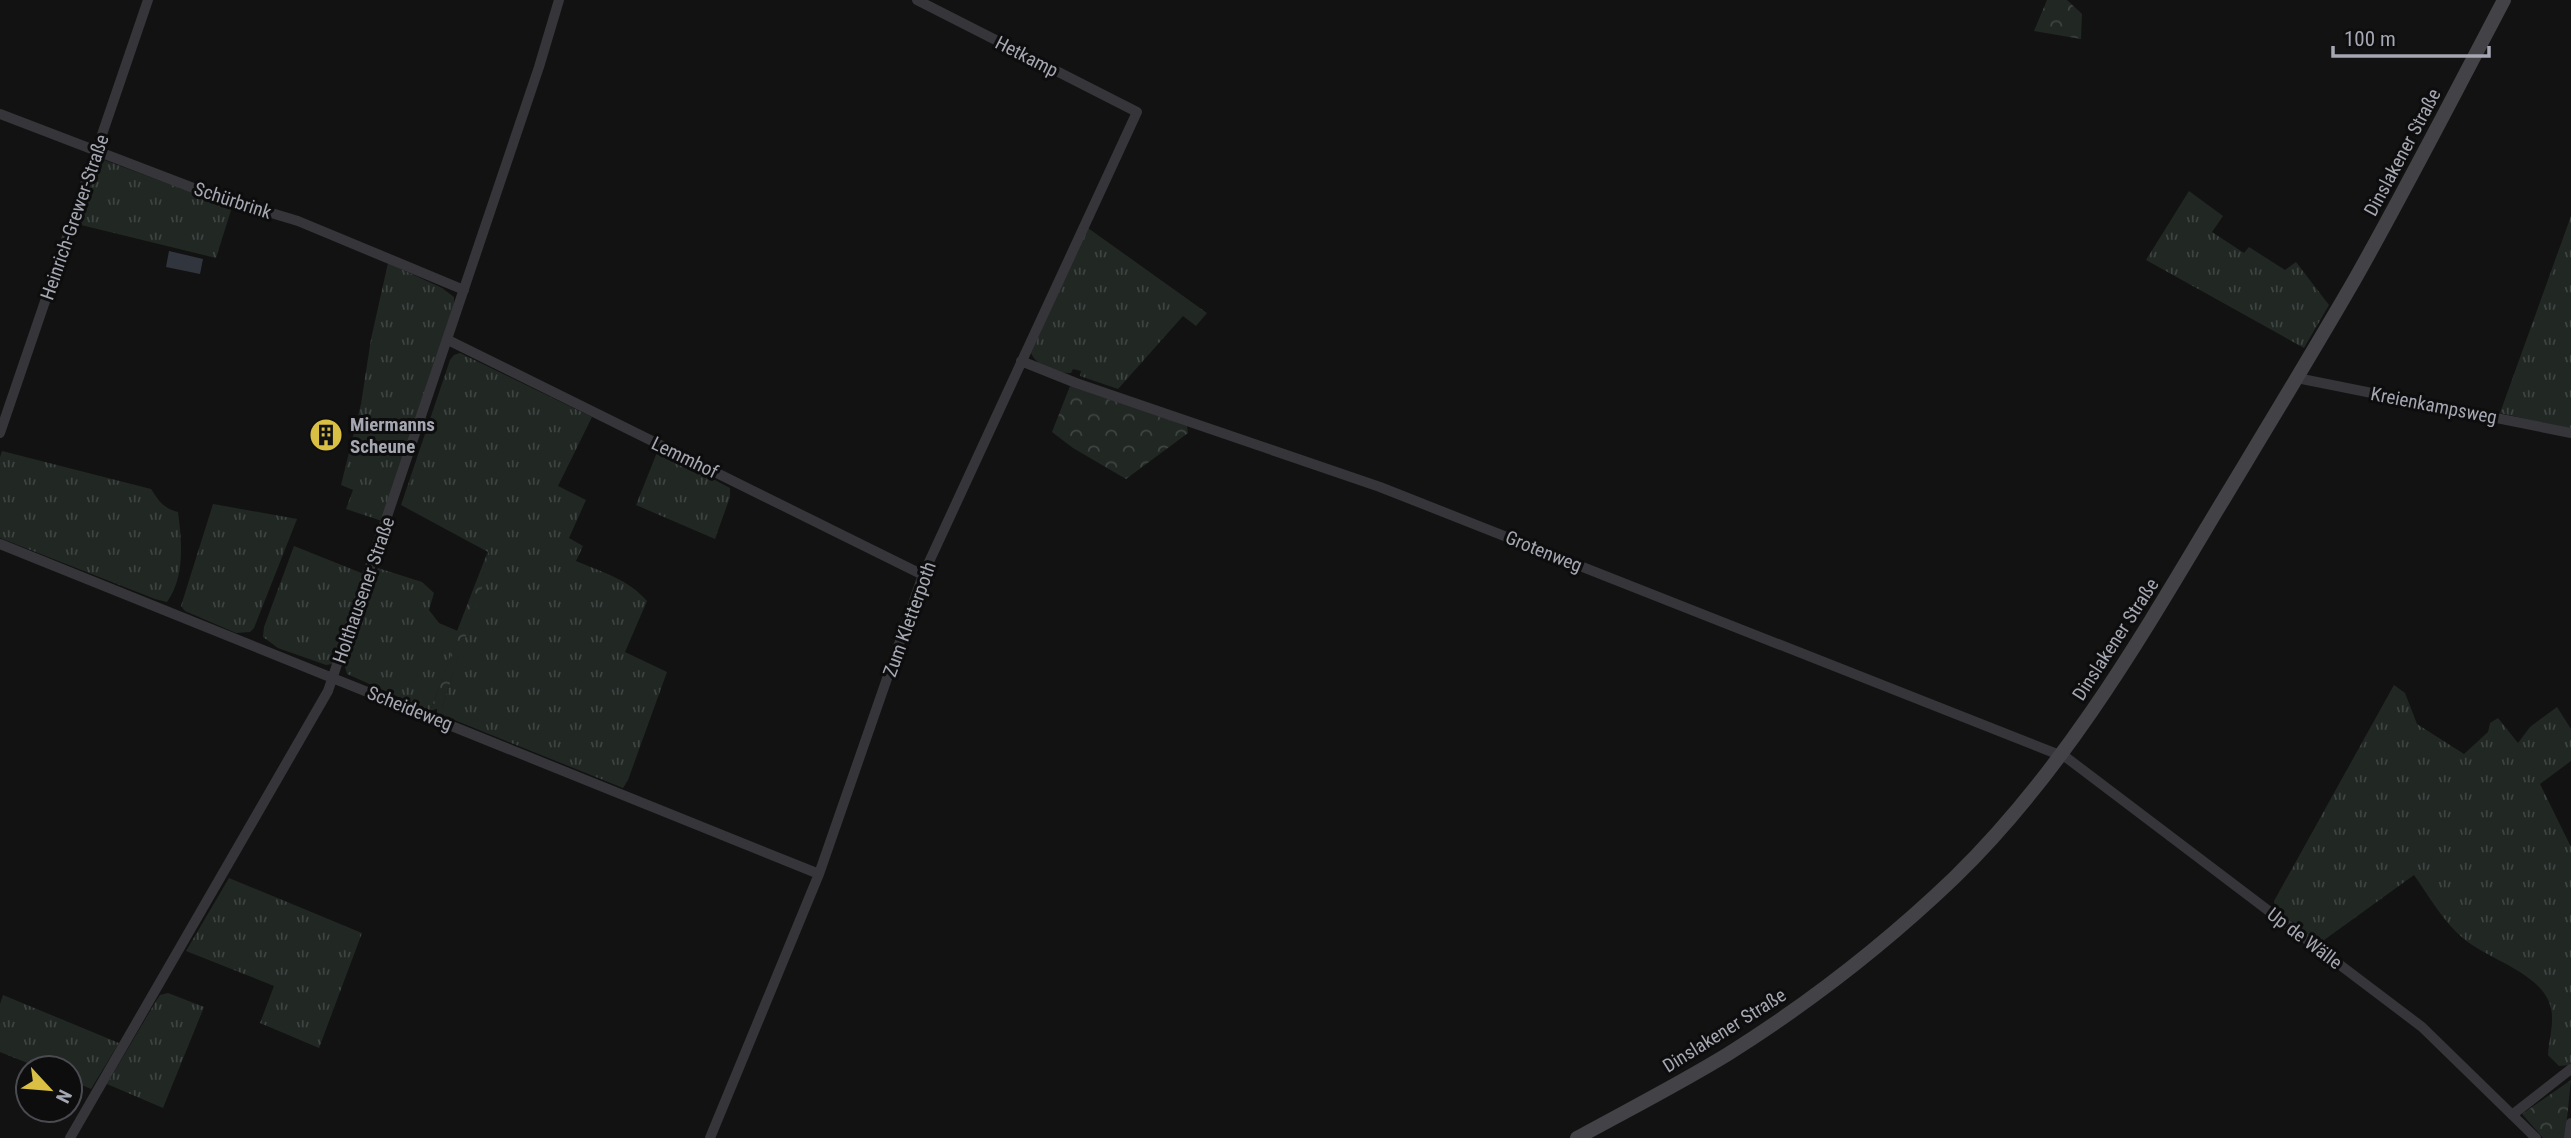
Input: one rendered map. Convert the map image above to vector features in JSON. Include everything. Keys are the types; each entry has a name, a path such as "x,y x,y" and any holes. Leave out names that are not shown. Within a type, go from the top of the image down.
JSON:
{"main road":[{"name":"Dinslakener Straße","path":"1577,1138 1726,1055 1830,984 1904,924 1956,876 2060,756 2147,627 2297,378 2381,232 2504,0"}],"street":[{"name":"Heinrich-Grewer-Straße","path":"0,433 148,0"},
{"name":"Holthausener Straße","path":"70,1138 328,691 540,67 559,0"},
{"name":"Hetkamp","path":"917,0 1137,112"},
{"name":"Zum Kletterpoth","path":"710,1138 819,874 923,575 1137,112"},
{"name":"Schürbrink","path":"0,114 209,194 311,226 464,290"},
{"name":"Lemmhof","path":"447,340 923,575"},
{"name":"Grotenweg","path":"1021,361 1076,383 1380,487 2060,756"},
{"name":"Kreienkampsweg","path":"2297,378 2571,433"},
{"name":"Scheideweg","path":"0,544 819,874"},
{"name":"Up de Wälle","path":"2060,756 2422,1027 2536,1138"},
{"path":"2512,1115 2571,1069"},
{"path":"2569,1138 2571,1123"}],"green space":[{"path":"2047,0 2067,0 2082,14 2081,39 2034,31"},
{"path":"104,160 232,207 216,258 77,224 91,180"},
{"path":"2189,191 2223,216 2212,232 2244,253 2249,247 2285,270 2296,262 2329,305 2304,348 2146,260"},
{"path":"2571,216 2571,429 2500,413"},
{"path":"1088,228 1207,313 1196,326 1183,316 1118,389 1080,376 1081,371 1073,369 1071,373 1066,373 1048,368 1038,362 1031,353"},
{"path":"388,263 442,288 454,297 454,304 382,521 346,509 353,490 341,485 361,404 371,339"},
{"path":"460,353 592,417 558,486 586,500 569,538 583,546 576,561 632,587 647,601 625,652 667,672 623,788 437,713 437,707 442,707 482,585 488,552 401,505 450,360"},
{"path":"1070,386 1187,426 1188,433 1126,479 1073,448 1052,432"},
{"path":"658,450 730,488 730,497 715,539 636,505"},
{"path":"2,451 151,489 165,506 178,512 181,547 179,570 177,582 167,602 0,538"},
{"path":"213,504 297,519 254,628 250,632 236,633 185,611 181,606"},
{"path":"294,546 364,574 332,664 326,665 278,648 263,637 264,627"},
{"path":"488,551 483,585 442,707 430,711 459,633 457,631"},
{"path":"378,568 422,582 434,593 429,610 439,623 460,632 430,711 347,674 347,659"},
{"path":"2394,685 2405,693 2417,724 2464,754 2488,732 2490,723 2498,718 2518,743 2530,727 2557,707 2571,729 2571,761 2540,784 2571,847 2571,1065 2559,1066 2548,1055 2552,1015 2543,992 2523,974 2474,946 2456,932 2414,875 2320,943 2275,910 2274,901"},
{"path":"229,878 362,933 319,1048 260,1023 274,986 186,951"},
{"path":"168,993 204,1007 163,1108 107,1084 160,995"},
{"path":"3,995 119,1043 91,1089 84,1086 84,1054 14,1054 14,1058 0,1052 0,1004"},
{"path":"2571,1080 2565,1138 2543,1138 2522,1114"}],"shaded area":[{"path":"169,251 203,259 200,274 166,267"}],"place":[{"name":"Miermanns Scheune","path":"326,435"}]}
